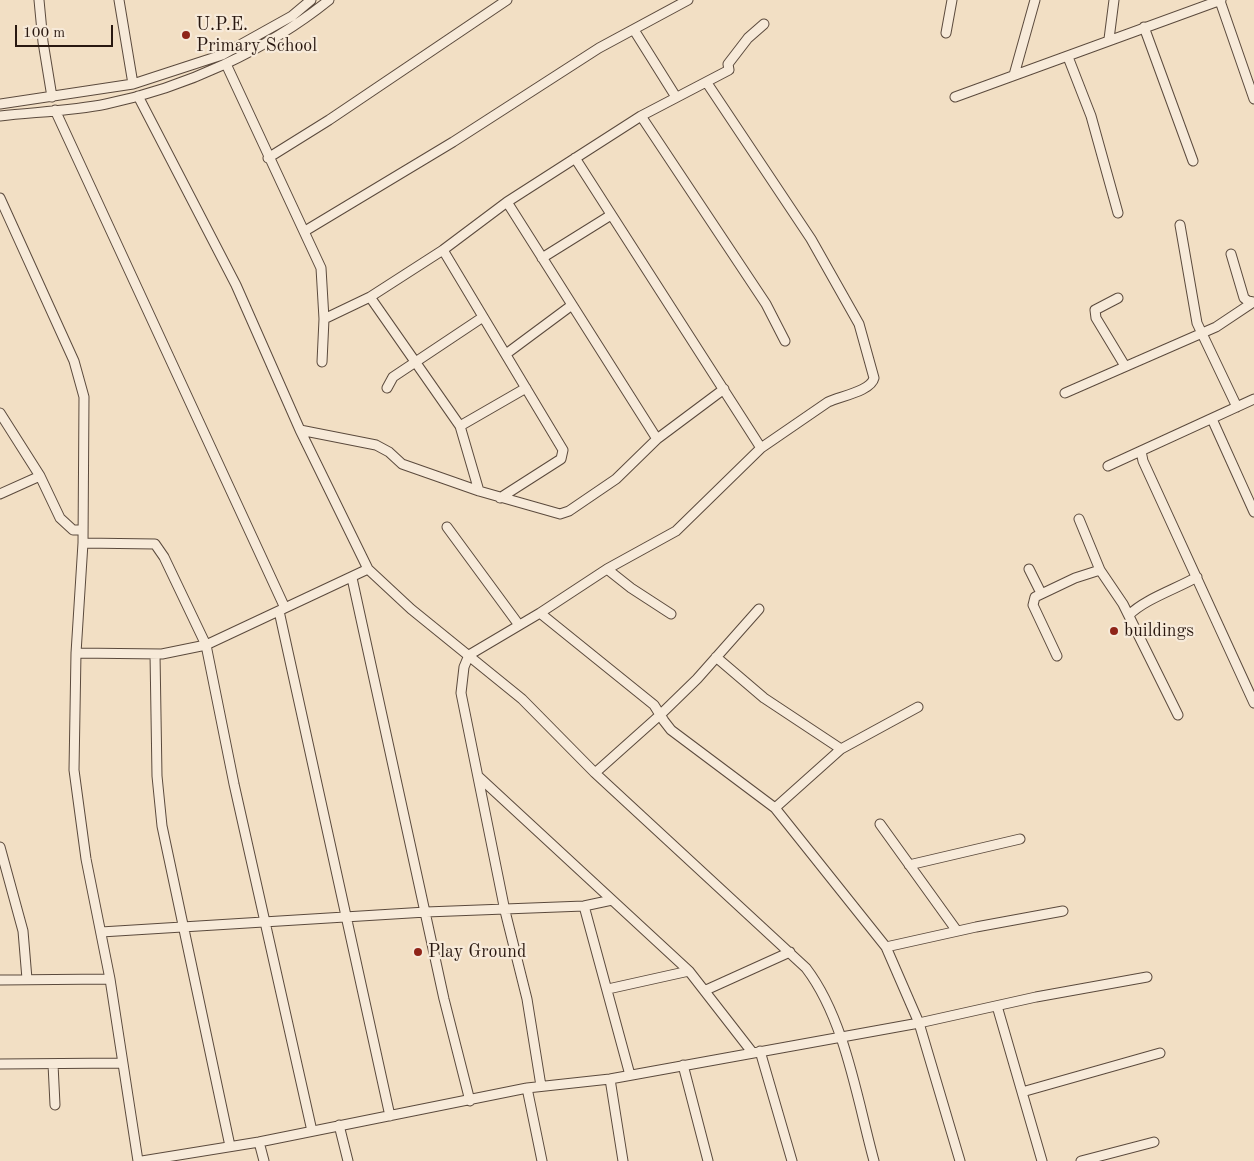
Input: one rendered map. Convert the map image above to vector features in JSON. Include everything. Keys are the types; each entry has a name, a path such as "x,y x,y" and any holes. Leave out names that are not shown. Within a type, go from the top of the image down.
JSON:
{"street":[{"path":"40,0 43,42 52,97"},
{"path":"120,0 133,84"},
{"path":"0,116 104,104 138,96 226,64 299,23 329,0"},
{"path":"268,158 329,120 507,0"},
{"path":"305,231 453,142 599,48 688,0"},
{"path":"946,33 952,0"},
{"path":"1014,75 1035,0"},
{"path":"1109,39 1114,0"},
{"path":"955,97 1068,57 1200,4 1220,0 1254,99"},
{"path":"0,104 133,84 222,55 292,16 307,2"},
{"path":"324,319 370,297 443,250 508,202 641,116 729,70 728,64 748,38 764,24"},
{"path":"1144,27 1193,161"},
{"path":"634,30 676,97"},
{"path":"1068,57 1091,116 1118,213"},
{"path":"226,64 268,158 305,231 321,268 324,319 322,362"},
{"path":"541,1086 526,999 461,693 464,667 469,655 540,613 607,569 676,530 760,448 828,402 839,396 869,387 874,378 859,324 811,239 707,83"},
{"path":"138,96 236,285 300,430 368,569 411,609 522,699 595,772 790,952 818,983 832,1010 874,1161"},
{"path":"54,110 282,610 390,1116"},
{"path":"641,116 766,304 785,341"},
{"path":"575,158 760,448"},
{"path":"0,198 80,378 84,397 83,543 76,653 74,743 76,797 110,979 138,1161"},
{"path":"508,202 657,439"},
{"path":"542,258 611,215"},
{"path":"1180,225 1197,323 1237,407"},
{"path":"443,250 563,450 563,455 500,498"},
{"path":"1231,254 1244,298 1253,302"},
{"path":"370,297 460,426 479,491"},
{"path":"1118,298 1095,310 1096,318 1126,366"},
{"path":"1065,393 1216,327 1253,302"},
{"path":"506,354 572,305"},
{"path":"387,388 393,377 483,317"},
{"path":"460,426 526,388"},
{"path":"300,430 376,445 389,452 402,464 500,498 556,514 564,513 616,479 657,439 724,389"},
{"path":"1108,466 1254,399"},
{"path":"0,413 40,476 60,518 73,530 83,530"},
{"path":"1212,419 1254,512"},
{"path":"1141,450 1143,460 1244,685 1254,703"},
{"path":"0,494 40,476"},
{"path":"1079,520 1100,570 1129,615 1178,715"},
{"path":"447,527 519,625"},
{"path":"83,543 156,544 206,644 312,1131"},
{"path":"76,653 155,654 187,650 206,644 282,610 368,569"},
{"path":"607,569 631,588 671,614"},
{"path":"1029,569 1041,593"},
{"path":"1057,656 1033,605 1035,597 1100,570"},
{"path":"1129,615 1138,606 1168,593 1197,577"},
{"path":"352,578 470,1101"},
{"path":"1123,604 1138,606"},
{"path":"595,772 660,715 759,609"},
{"path":"540,613 654,705 672,730 775,808 886,948 919,1023 960,1161"},
{"path":"155,654 159,800 162,826 230,1146"},
{"path":"716,657 764,698 841,749"},
{"path":"775,808 841,749 918,707"},
{"path":"479,777 689,971 756,1051 792,1161"},
{"path":"880,824 957,931"},
{"path":"910,865 1020,839"},
{"path":"0,847 23,931 27,979"},
{"path":"101,932 426,912 584,906 612,900"},
{"path":"584,906 608,988 630,1075"},
{"path":"886,948 957,931 1063,911"},
{"path":"706,990 790,952"},
{"path":"608,988 689,971"},
{"path":"142,1161 175,1159 230,1146 470,1101 527,1088 610,1079 756,1051 919,1023 1147,977"},
{"path":"0,980 110,979"},
{"path":"996,1006 1042,1161"},
{"path":"1022,1092 1160,1053"},
{"path":"0,1064 123,1062"},
{"path":"53,1064 55,1105"},
{"path":"684,1065 708,1161"},
{"path":"610,1079 623,1161"},
{"path":"527,1088 542,1161"},
{"path":"339,1125 348,1161"},
{"path":"259,1142 264,1161"},
{"path":"1081,1161 1154,1142"}],"place":[{"name":"U.P.E. Primary School","path":"186,35"},
{"name":"buildings","path":"1114,631"},
{"name":"Play Ground","path":"418,952"}]}
